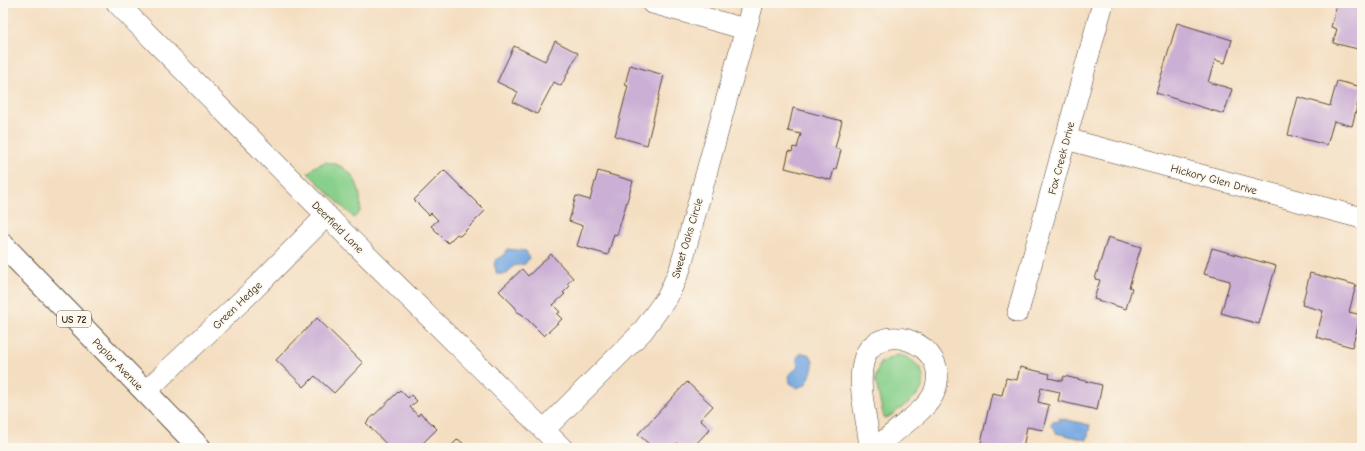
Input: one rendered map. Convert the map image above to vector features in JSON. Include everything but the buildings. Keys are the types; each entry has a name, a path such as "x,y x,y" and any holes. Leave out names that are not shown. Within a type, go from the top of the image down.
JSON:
{"main road":[{"name":"Poplar Avenue","path":"3,245 200,448"}],"street":[{"name":"Deerfield Lane","path":"117,3 326,215 545,429 562,448"},
{"path":"652,3 745,28"},
{"name":"Sweet Oaks Circle","path":"545,429 642,332 668,296 680,269 753,3"},
{"name":"Fox Creek Drive","path":"1018,312 1103,3"},
{"name":"Hickory Glen Drive","path":"1066,139 1362,218"},
{"name":"Green Hedge","path":"145,392 251,292 326,215"},
{"path":"870,448 868,424 862,399 861,374 863,362 870,349 883,340 897,338 912,341 924,347 937,370 934,393 926,406 895,430 877,448"}],"green space":[{"path":"325,162 342,167 354,178 360,194 360,212 354,218 308,173 314,167"},
{"path":"897,355 903,356 915,363 922,373 922,386 919,393 912,399 890,416 884,418 875,379 880,363"}],"water":[{"path":"507,249 526,251 529,258 525,264 513,266 507,274 497,274 494,264 497,259 503,256"},
{"path":"802,353 808,354 811,357 813,366 805,385 797,388 790,383 789,375 798,367 797,357"},
{"path":"1059,418 1090,425 1087,440 1056,433 1051,426 1052,422 1059,421"}]}
